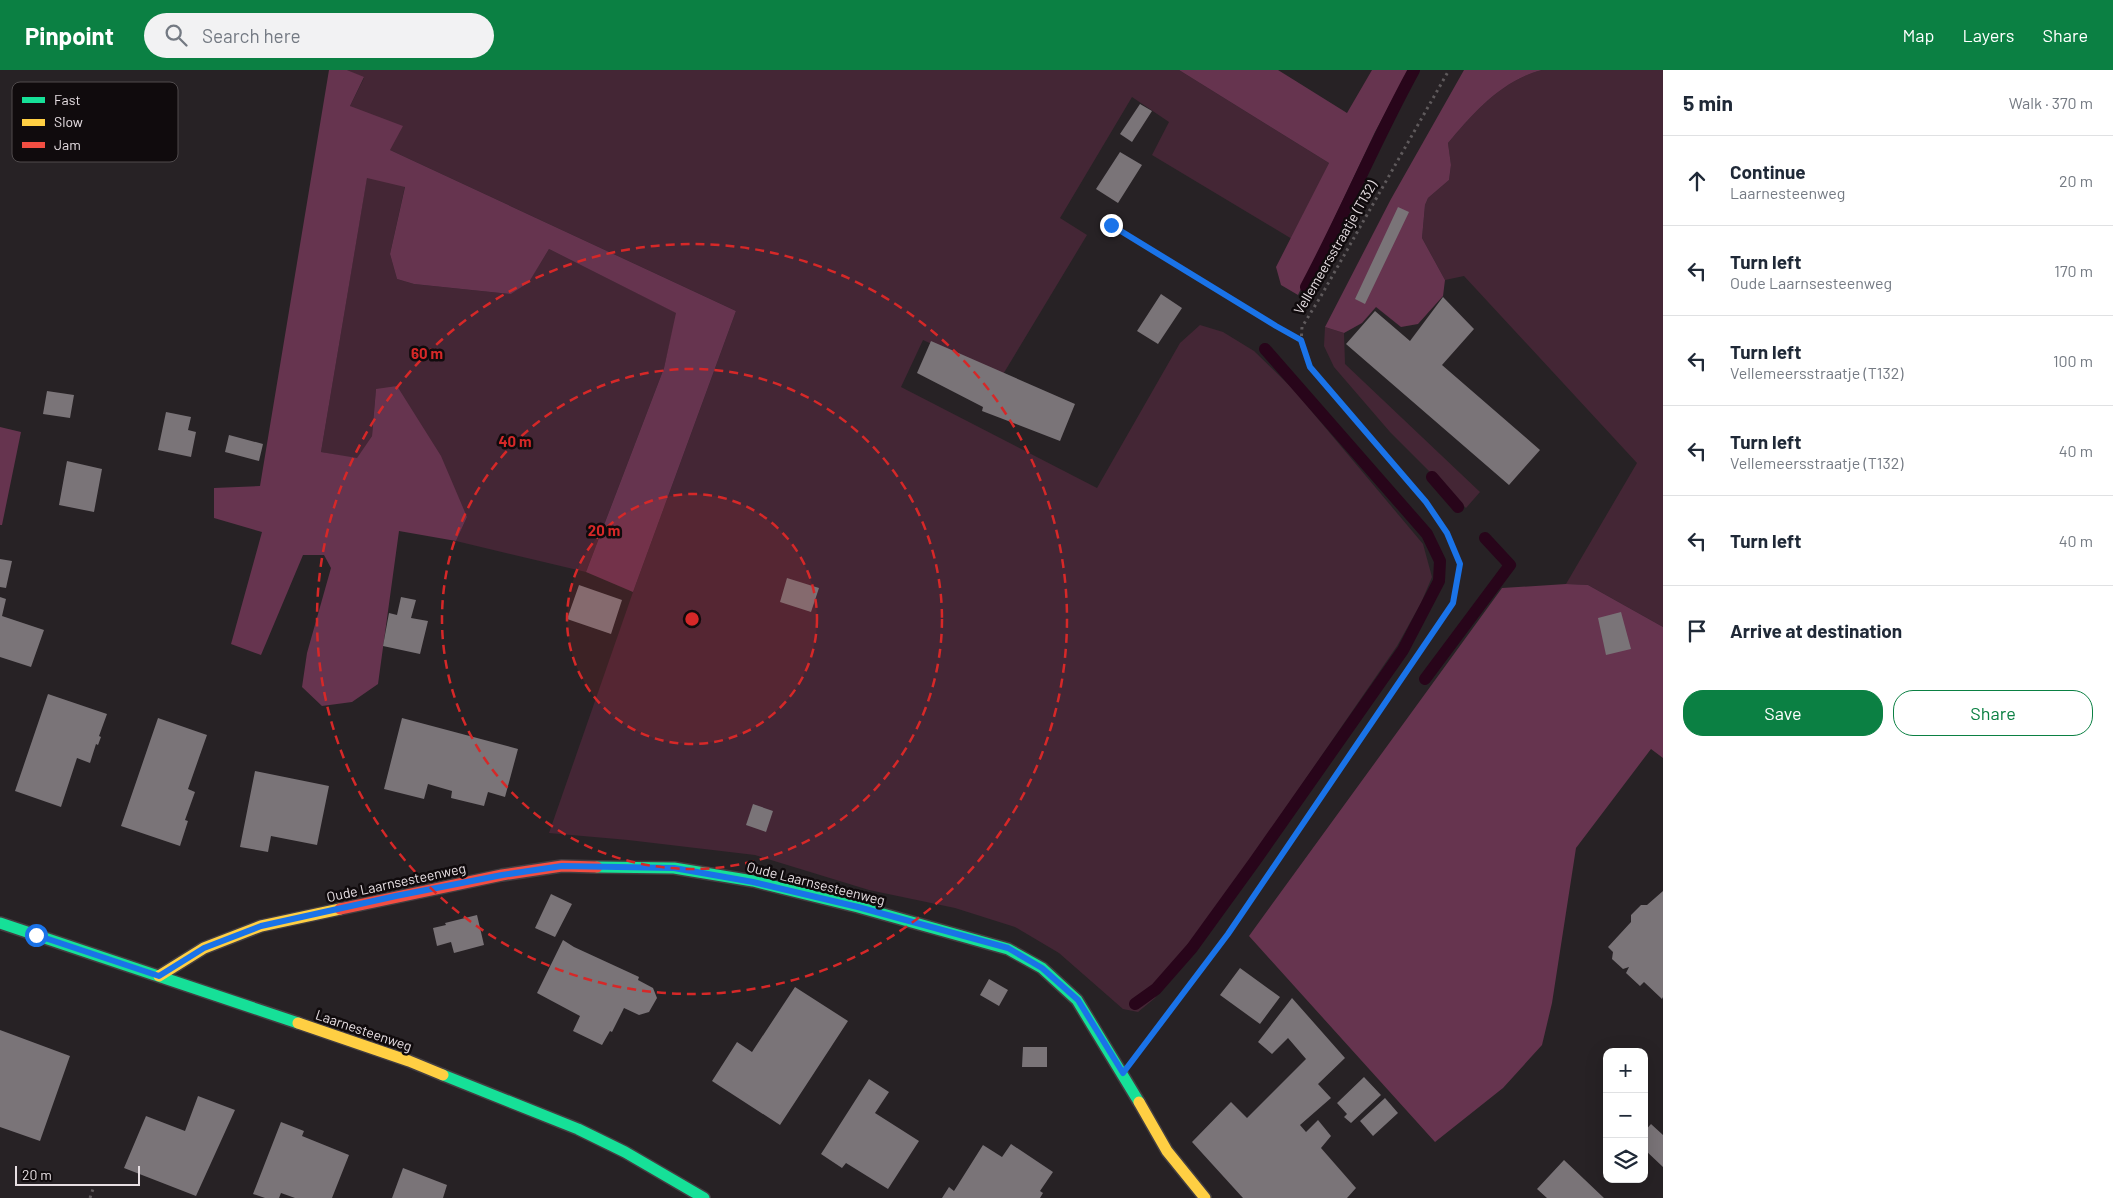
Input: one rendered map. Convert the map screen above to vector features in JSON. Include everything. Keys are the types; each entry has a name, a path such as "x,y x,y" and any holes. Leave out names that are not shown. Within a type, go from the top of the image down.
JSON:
{"street":[{"name":"Oude Laarnsesteenweg","path":"159,976 204,948 261,926 502,875 562,866 674,868 753,882 858,907 1008,948 1042,968 1078,1000 1123,1073 1167,1151 1205,1198"},
{"name":"Laarnesteenweg","path":"0,923 409,1061 578,1130 624,1152 704,1198"}],"path":[{"name":"Vellemeersstraatje (T132)","path":"1301,340 1302,327 1449,70"},
{"path":"1111,225 1301,340 1310,367 1426,502 1447,533 1460,564 1453,603 1228,934 1123,1073"},
{"path":"90,1198 94,1186"}],"shaded area":[{"path":"329,70 347,70 364,77 350,106 403,126 390,150 736,311 633,592 586,572 664,368 676,313 549,249 529,282 511,294 414,284 397,279 390,254 405,187 367,178 321,452 357,458 372,436 376,389 397,386 441,456 467,517 456,541 399,531 378,684 352,702 322,706 302,687 307,653 331,568 324,555 303,555 261,655 231,644 262,532 214,518 214,488 260,486"},
{"path":"347,70 1179,70 1329,163 1292,239 1152,155 1169,122 1132,97 1060,218 1087,235 1002,376 923,340 901,387 1097,488 1180,343 1200,325 1223,332 1254,351 1292,388 1423,544 1432,577 1421,603 1397,646 1155,998 1138,1012 1123,1009 1059,953 1015,927 955,908 869,890 755,855 549,833 633,592 736,311 390,150 350,106 364,78"},
{"path":"1179,70 1278,70 1347,113 1372,70 1408,70 1375,132 1298,295 1281,285 1276,267 1329,163"},
{"path":"1464,70 1542,70 1514,81 1489,99 1448,143 1451,165 1449,180 1428,198 1425,205 1422,238 1445,280 1443,296 1418,324 1401,327 1376,307 1362,323 1344,333 1325,327 1391,199"},
{"path":"1542,70 1663,70 1663,627 1588,585 1566,584 1637,463 1464,276 1445,280 1422,238 1425,205 1428,198 1449,180 1451,165 1448,143 1489,99 1514,81"},
{"path":"367,177 405,186 390,254 397,279 414,284 511,294 529,281 549,249 677,313 664,368 586,572 456,541 467,517 376,389 372,436 357,459 321,452"},
{"path":"1325,327 1344,333 1345,364 1480,492 1466,508 1390,432 1334,367 1324,346"},
{"path":"0,427 21,432 2,525 0,525"},
{"path":"1566,584 1588,585 1663,627 1663,758 1651,749 1576,848 1552,1003 1542,1045 1503,1088 1435,1142 1249,936 1502,588"}],"building":[{"path":"1140,104 1152,111 1132,142 1120,134"},
{"path":"1120,152 1142,165 1118,203 1096,189"},
{"path":"1398,207 1409,212 1365,304 1355,299"},
{"path":"1161,294 1182,308 1158,344 1137,331"},
{"path":"1443,297 1474,329 1442,365 1540,450 1509,485 1346,344 1375,311 1410,341"},
{"path":"931,341 1075,404 1060,441 982,411 983,407 917,373"},
{"path":"47,391 74,395 70,418 43,414"},
{"path":"166,412 191,417 188,430 196,432 191,457 158,450"},
{"path":"229,435 263,444 259,461 225,452"},
{"path":"67,461 102,469 94,512 59,505"},
{"path":"0,559 12,561 6,588 0,587"},
{"path":"787,578 819,588 811,612 780,602"},
{"path":"579,585 622,600 611,634 567,619"},
{"path":"0,597 6,599 2,616 44,630 31,667 0,657"},
{"path":"401,597 416,600 411,618 428,621 420,654 383,646 389,613 397,615"},
{"path":"1621,612 1631,649 1606,655 1598,618"},
{"path":"48,694 107,714 99,736 101,737 98,745 96,744 90,763 77,758 61,807 15,791"},
{"path":"158,718 207,735 188,789 195,792 185,820 188,821 180,846 121,826"},
{"path":"402,718 518,749 505,797 488,792 484,806 451,798 452,791 428,784 424,799 384,789"},
{"path":"255,771 329,786 317,845 271,836 268,852 240,847"},
{"path":"753,804 773,811 766,832 746,825"},
{"path":"1663,891 1662,999 1644,982 1640,986 1626,973 1629,967 1623,969 1612,959 1613,952 1608,947 1631,922 1631,915 1641,905 1647,905"},
{"path":"551,894 572,904 555,937 535,928"},
{"path":"477,915 484,945 454,953 451,942 437,946 433,928"},
{"path":"563,940 639,977 638,980 653,988 657,998 649,1012 639,1015 624,1008 612,1032 610,1031 602,1045 573,1031 580,1016 537,993"},
{"path":"1240,968 1280,997 1260,1024 1220,995"},
{"path":"989,979 1008,990 999,1006 980,995"},
{"path":"795,987 848,1021 780,1125 712,1081 737,1042 752,1052"},
{"path":"1292,998 1345,1058 1318,1084 1331,1098 1300,1125 1306,1132 1318,1120 1331,1136 1321,1148 1356,1188 1347,1198 1243,1198 1192,1142 1231,1102 1247,1118 1306,1059 1288,1038 1272,1054 1258,1042"},
{"path":"0,1030 70,1056 40,1141 0,1127"},
{"path":"1023,1047 1047,1047 1047,1067 1022,1067"},
{"path":"1364,1077 1381,1095 1351,1123 1344,1117 1347,1114 1337,1103"},
{"path":"869,1079 889,1092 875,1113 919,1141 888,1189 846,1163 842,1168 821,1154"},
{"path":"198,1096 235,1110 196,1196 124,1168 146,1116 185,1131"},
{"path":"1385,1098 1398,1113 1373,1136 1360,1121"},
{"path":"281,1122 304,1131 302,1136 349,1155 332,1198 295,1198 281,1193 279,1198 265,1198 253,1194"},
{"path":"1651,1124 1663,1135 1663,1167 1648,1153 1648,1127"},
{"path":"1011,1144 1053,1172 1040,1191 1043,1193 1040,1198 942,1198 949,1187 954,1191 983,1145 1002,1157"},
{"path":"1564,1160 1604,1198 1547,1198 1537,1189"},
{"path":"403,1168 447,1185 443,1198 392,1198"}],"waterway":[{"path":"1306,287 1414,70"},
{"path":"1135,1004 1156,989 1192,948 1255,861 1403,650 1439,581 1440,561 1427,534 1265,349"},
{"path":"1432,477 1458,507"},
{"path":"1425,679 1510,565 1485,538"}],"traffic: fast":[{"path":"597,867 674,868 753,881 858,907 1008,949 1042,968 1077,1000 1139,1102"},
{"path":"0,923 298,1023"},
{"path":"443,1075 578,1129 625,1152 704,1198"}],"traffic: slow":[{"path":"159,976 204,948 261,926 340,909"},
{"path":"298,1023 409,1061 443,1075"},
{"path":"1139,1102 1167,1151 1205,1198"}],"traffic: jam":[{"path":"340,909 502,875 562,866 597,867"}],"route":[{"path":"36,935 159,976 204,948 261,926 396,896 502,875 562,866 674,868 753,882 858,907 1008,948 1042,968 1078,1000 1123,1073 1228,934 1453,603 1460,564 1447,533 1426,502 1310,367 1301,340 1111,225"}]}
